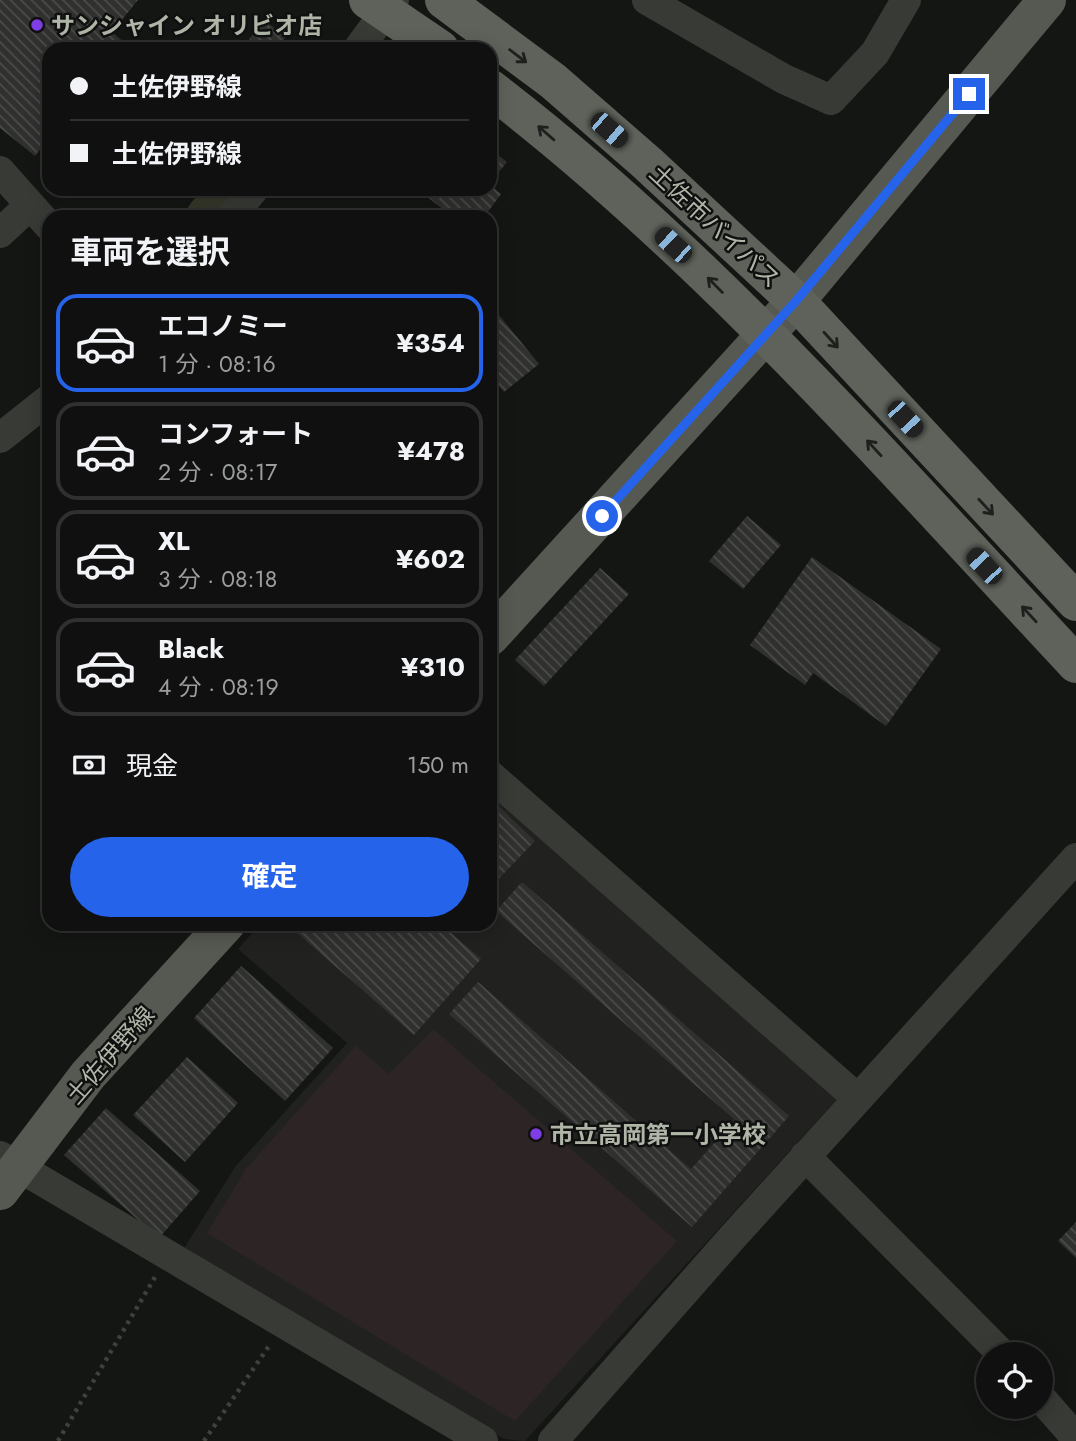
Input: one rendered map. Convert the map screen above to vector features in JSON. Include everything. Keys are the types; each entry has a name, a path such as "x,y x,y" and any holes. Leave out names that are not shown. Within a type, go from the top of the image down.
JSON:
{"highway":[{"name":"土佐市バイパス","path":"444,0 553,81 647,163 796,301 1076,602"},
{"path":"382,4 431,42"},
{"name":"土佐市バイパス","path":"497,94 618,194 765,335 1076,664"}],"main road":[{"path":"497,629 796,301 1047,0"},
{"name":"土佐伊野線","path":"6,1171 88,1075 220,931"}],"street":[{"path":"647,0 784,79 831,100 874,53 906,0"},
{"path":"362,42 382,4"},
{"path":"0,171 39,215 0,233"},
{"path":"237,210 248,196"},
{"path":"0,438 42,405"},
{"path":"497,781 857,1098"},
{"path":"553,1441 857,1098 1076,858"},
{"path":"806,1156 990,1342"},
{"path":"6,1171 168,1255 483,1441"},
{"path":"1053,1412 1076,1438"}],"path":[{"path":"58,1441 168,1255"},
{"path":"204,1441 285,1323"}],"shaded area":[{"name":"市立高岡第一小学校","path":"497,796 835,1090 836,1100 525,1441 504,1439 183,1250 235,1167 347,1043 238,949 254,931 497,931"},
{"path":"433,1029 677,1241 515,1421 207,1233 246,1169 356,1046 389,1074"}],"building":[{"path":"0,0 138,0 112,32 124,42 42,42 42,147 35,156 0,128"},
{"path":"264,20 286,37 282,42 253,42 249,39"},
{"path":"497,154 507,162 497,174"},
{"path":"497,191 501,194 489,210 444,210 426,196 497,196"},
{"path":"497,313 539,364 504,392 497,384"},
{"path":"747,516 781,545 743,589 709,561"},
{"path":"812,557 941,649 886,726 813,673 805,685 750,645"},
{"path":"600,568 629,594 544,686 515,660"},
{"path":"497,805 535,841 497,881"},
{"path":"522,882 789,1116 692,1227 449,1014 478,982 691,1169 735,1120 497,910"},
{"path":"295,931 449,931 481,959 414,1035"},
{"path":"241,966 333,1048 285,1101 194,1018"},
{"path":"187,1057 238,1103 185,1162 133,1115"},
{"path":"106,1108 200,1191 159,1238 64,1155"},
{"path":"1076,1222 1076,1258 1058,1241"}],"waterway":[{"path":"214,210 225,196"}],"place":[{"name":"サンシャイン オリビオ店","path":"37,25"},
{"name":"市立高岡第一小学校","path":"536,1134"}],"route":[{"path":"602,516 796,301 969,94"}]}
